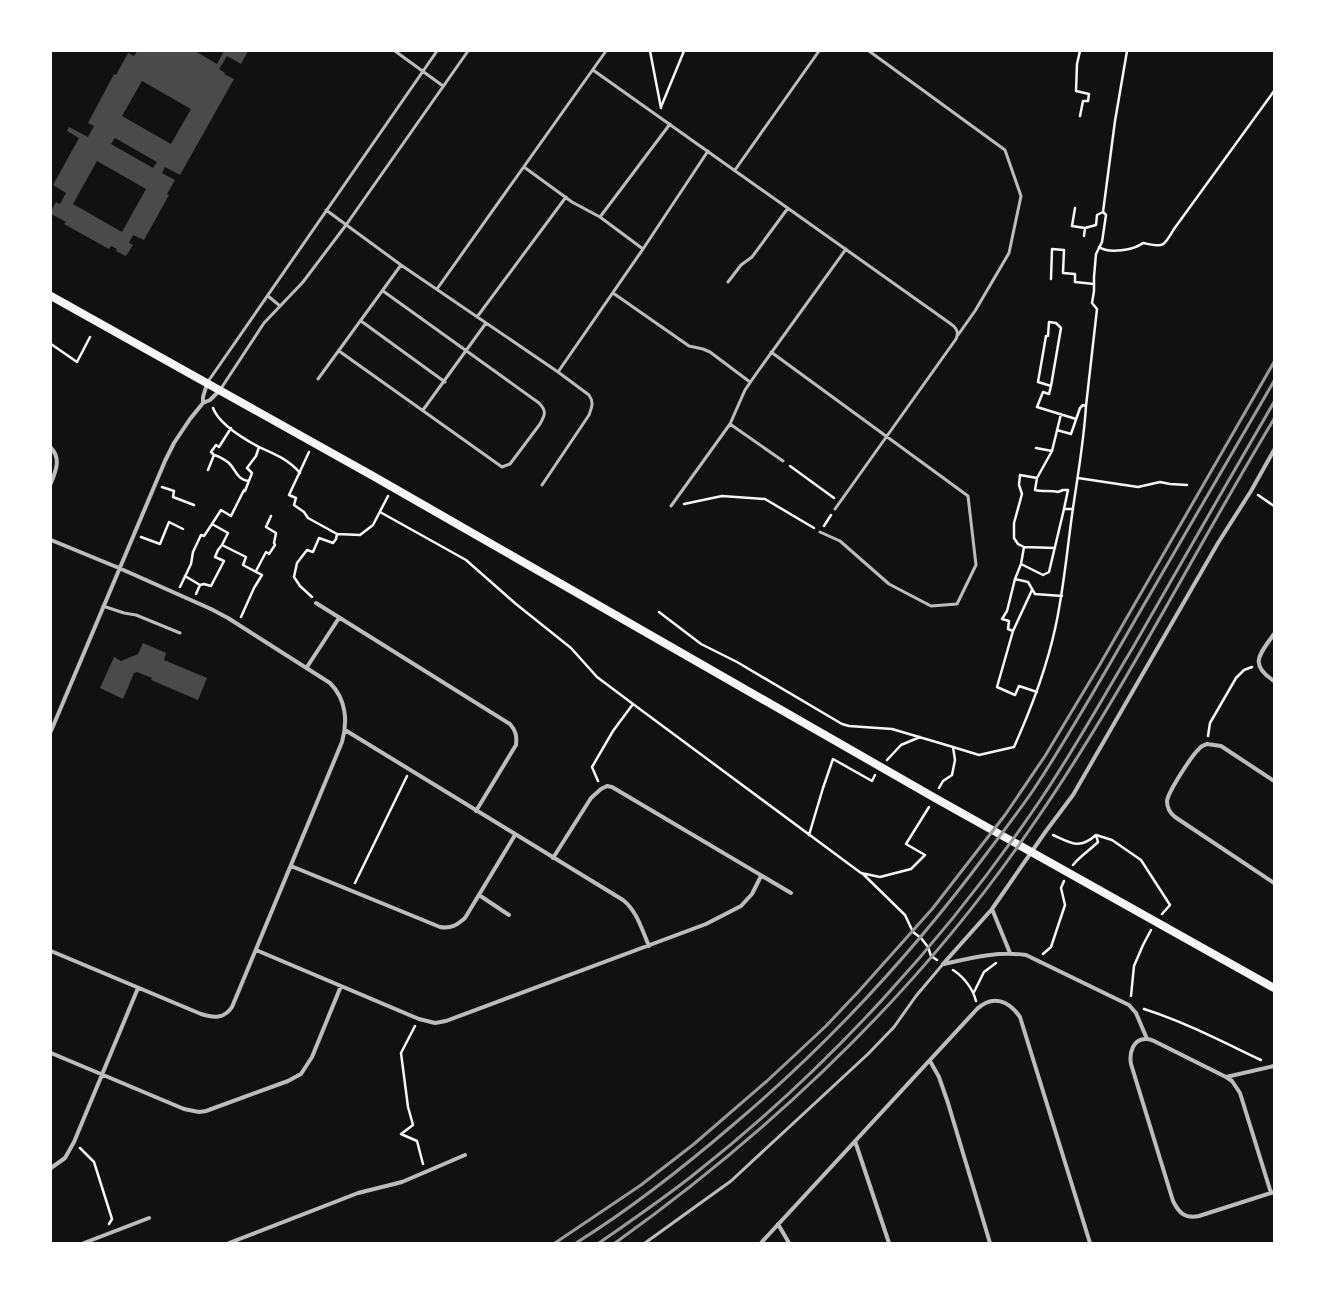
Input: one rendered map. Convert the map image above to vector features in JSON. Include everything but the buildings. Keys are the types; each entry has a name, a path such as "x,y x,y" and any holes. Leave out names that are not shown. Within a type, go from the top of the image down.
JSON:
{"main road":[{"path":"51,296 393,487 880,767 1274,988"}],"street":[{"path":"203,403 207,383"},
{"path":"51,731 133,534 174,443 203,403 210,400 220,390"},
{"path":"51,448 57,458 57,467 51,483"},
{"path":"943,964 992,909 1073,795 1218,543 1251,491 1274,450"},
{"path":"51,540 119,568 211,609 237,624 330,683 340,695 346,718 342,742 229,1012 223,1016 216,1017 205,1015 51,951"},
{"path":"316,603 510,724 515,730 517,737 516,745 476,811"},
{"path":"307,667 340,618"},
{"path":"1274,634 1261,653 1259,659 1259,666 1263,672 1274,681"},
{"path":"345,730 629,905 635,914 648,946"},
{"path":"1274,781 1221,746 1207,744 1198,750 1170,791 1167,800 1167,806 1175,818 1274,882"},
{"path":"553,858 591,798 607,786 617,788 791,893"},
{"path":"291,866 445,928 451,928 465,918 515,835"},
{"path":"256,950 419,1019 435,1023 446,1021 706,924 741,906 752,894 761,876"},
{"path":"479,895 509,915"},
{"path":"992,909 1010,953"},
{"path":"943,964 982,956 1010,953 1026,955 1037,959 1129,1005 1136,1013 1147,1039"},
{"path":"51,1053 184,1109 199,1112 206,1111 288,1082 301,1074 312,1057 341,986"},
{"path":"51,1168 65,1158 74,1142 138,988"},
{"path":"761,1243 978,1009 984,1003 999,1001 1016,1010 1020,1017 1090,1243"},
{"path":"1147,1039 1156,1042 1232,1081 1240,1093 1272,1193 1199,1216 1187,1216 1181,1214 1173,1201 1131,1064 1131,1050 1134,1044 1140,1040 1147,1039"},
{"path":"930,1061 939,1077 948,1103 990,1243"},
{"path":"1226,1077 1274,1066"},
{"path":"855,1141 864,1164 889,1243"},
{"path":"229,1243 358,1193 402,1182 465,1155"},
{"path":"84,1243 149,1218"},
{"path":"778,1224 789,1243"}],"lane":[{"path":"395,51 443,86"},
{"path":"207,383 437,51"},
{"path":"220,390 264,323 303,282 346,224 468,51"},
{"path":"437,289 606,51"},
{"path":"735,170 819,51"},
{"path":"835,509 975,311 1009,253 1021,196 1005,150 869,51"},
{"path":"593,70 955,326 958,332 957,335"},
{"path":"600,217 670,124"},
{"path":"558,372 643,249 708,151"},
{"path":"524,167 566,197 600,217 643,249"},
{"path":"478,317 566,197"},
{"path":"728,282 741,265 752,257 788,208"},
{"path":"326,210 402,265 589,395 592,400 592,407 589,415 542,485"},
{"path":"671,506 730,424 750,382 846,249"},
{"path":"318,379 402,265"},
{"path":"339,351 497,464 505,466 510,464 514,459 543,418 544,408 383,291"},
{"path":"613,293 689,346 710,352 750,382"},
{"path":"268,296 280,306"},
{"path":"361,321 445,382"},
{"path":"423,410 445,382 486,323"},
{"path":"771,352 968,496 976,565 957,604 931,606 889,584 840,541 820,532"},
{"path":"730,424 783,461"},
{"path":"103,606 124,613 136,615 180,633"},
{"path":"645,1243 731,1181 868,1054 894,1027 916,996 943,964"}],"path":[{"path":"650,51 660,107 670,124"},
{"path":"660,107 684,51"},
{"path":"1080,51 1076,91 1089,94 1088,101 1083,101 1080,116"},
{"path":"659,612 701,644 737,662 842,724 849,726 892,729 979,755 1014,747 1044,672 1062,596 1078,478 1097,308 1092,303 1096,254 1102,242 1106,215 1103,212 1116,115 1127,51"},
{"path":"1099,247 1103,250 1117,251 1138,246 1143,243 1160,246 1165,243 1274,91"},
{"path":"1074,208 1072,226 1085,228 1096,225 1098,215 1103,212"},
{"path":"1084,236 1085,228"},
{"path":"1051,279 1052,249 1064,250 1062,272 1075,274 1075,282 1094,284"},
{"path":"1051,386 1038,382 1046,336 1048,336 1049,322 1056,323 1061,328 1051,386 1049,394 1043,392 1038,407 1076,419"},
{"path":"51,344 77,362 90,337"},
{"path":"210,400 215,414 220,420 247,440 274,453 292,464 300,473"},
{"path":"1057,430 1071,434 1080,408 1083,405 1086,406"},
{"path":"1021,564 1043,575 1049,572 1068,490 1058,492 1050,490 1042,492 1035,490 1037,478 1052,451 1061,414"},
{"path":"231,428 219,446 216,445 211,452 229,463 238,476 245,481 248,481"},
{"path":"314,443 289,495 296,498 294,505 304,512 308,518 337,534 360,535 373,525 393,487"},
{"path":"177,594 191,564 193,552 201,534 204,536 221,510 231,516 244,490 248,486 248,481 252,473 247,468 256,456 259,447"},
{"path":"1036,448 1052,451"},
{"path":"208,470 214,455"},
{"path":"783,461 840,502"},
{"path":"1037,478 1020,475 1019,485 1022,494 1014,523 1014,538 1018,544 1024,547 1055,548"},
{"path":"1078,478 1138,487 1160,482 1187,485"},
{"path":"154,485 174,491 173,497 194,505"},
{"path":"1251,491 1274,506"},
{"path":"671,506 722,496 765,499 820,532 835,509"},
{"path":"1064,509 1073,509"},
{"path":"380,512 466,560 516,604 571,648 597,677 809,836 861,872 905,915 913,932 921,938 928,947 931,956 959,974 974,992 978,1009"},
{"path":"256,571 266,552 269,554 275,545 276,533 266,527 271,516"},
{"path":"133,534 160,544 169,522 183,529"},
{"path":"185,576 200,585 204,584 210,586 214,581 224,561 215,557 228,534 212,524"},
{"path":"316,603 300,586 294,577 297,563 307,550 313,552 319,538 333,543 337,534"},
{"path":"222,544 246,557 243,565 262,575 237,624"},
{"path":"1013,631 1008,629 1010,621 1002,619 1007,611 1015,579 1021,564 1024,547"},
{"path":"1015,579 1028,582 1035,594 1062,596"},
{"path":"193,601 200,585"},
{"path":"1032,590 1013,631 997,687 1015,695 1019,686 1036,692"},
{"path":"1207,744 1210,723 1236,678 1244,670 1259,666"},
{"path":"601,789 592,767 613,731 633,704"},
{"path":"809,836 833,759 872,781 880,767 901,745 920,737"},
{"path":"861,872 880,877 911,869 925,855 906,844 935,798 943,781 952,775 955,760 953,747"},
{"path":"352,890 410,770"},
{"path":"1046,831 1072,844 1087,843 1096,835"},
{"path":"1037,959 1051,947 1065,905 1061,888 1067,872 1078,859 1091,850 1098,842 1096,835"},
{"path":"1096,835 1112,840 1141,860 1170,905 1156,922 1143,945 1134,966 1132,992 1129,1005 1165,1016 1274,1066"},
{"path":"974,992 984,972 1010,953"},
{"path":"419,1019 401,1053 408,1107 413,1125 401,1134 417,1141 425,1172"},
{"path":"74,1142 94,1162 112,1219 101,1237"}],"railway":[{"path":"555,1243 641,1185 694,1144 767,1081 826,1026 933,908 1005,815 1045,756 1099,666 1274,362"},
{"path":"576,1243 617,1216 677,1171 715,1140 803,1062 899,962 959,890 1011,821 1048,768 1274,381"},
{"path":"599,1243 697,1172 746,1132 793,1090 839,1045 926,951 1005,850 1065,762 1132,649 1274,402"},
{"path":"615,1243 674,1199 787,1105 892,1001 941,946 987,889 1030,829 1095,729 1126,678 1274,419"}]}
